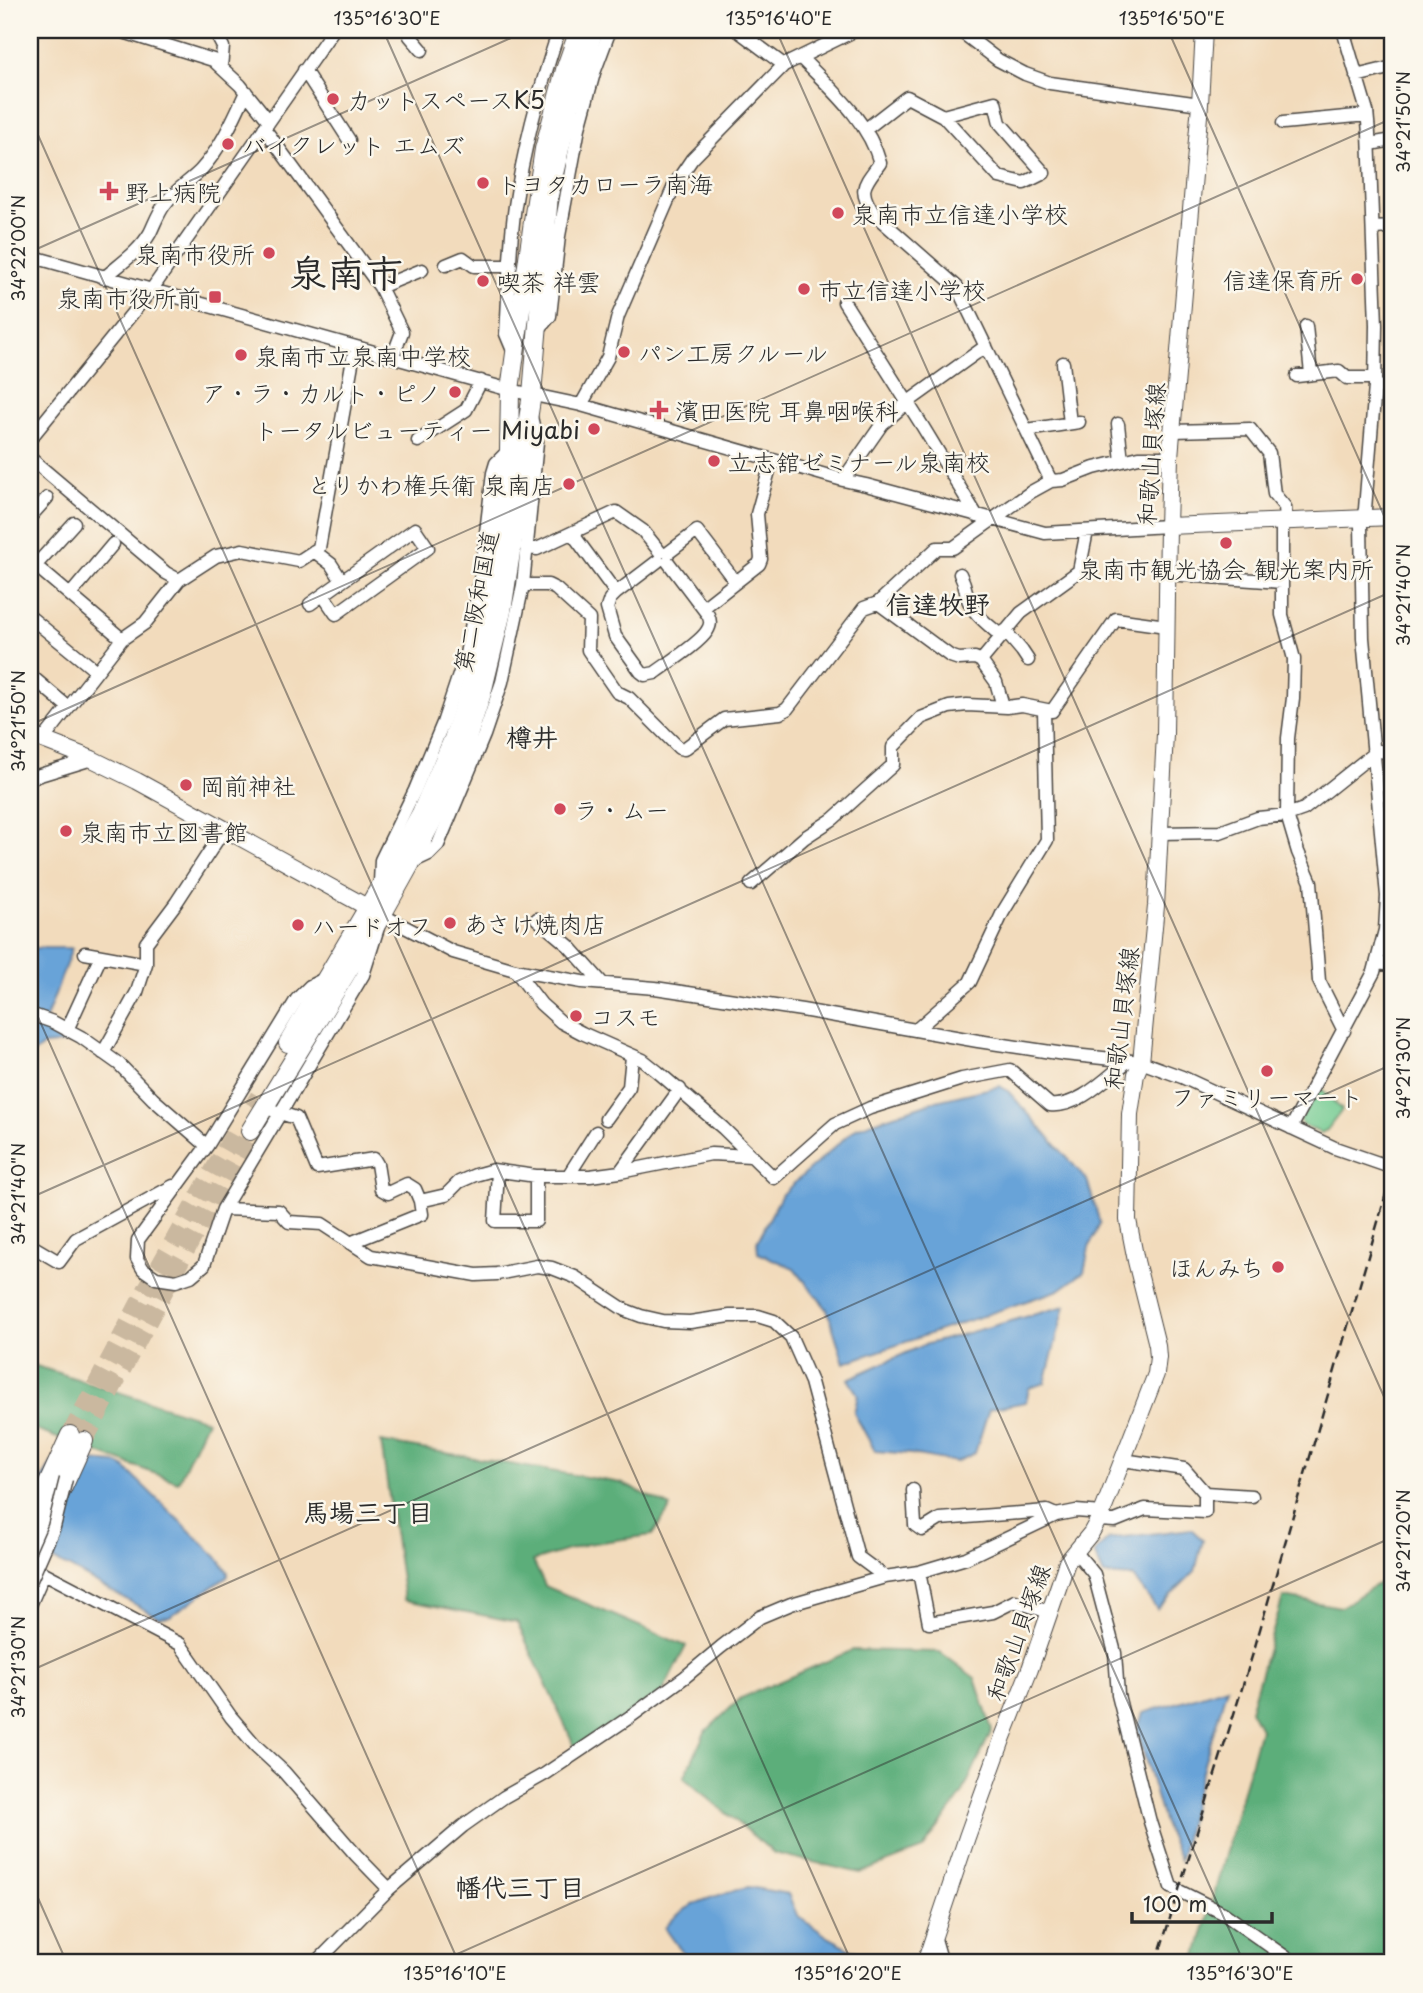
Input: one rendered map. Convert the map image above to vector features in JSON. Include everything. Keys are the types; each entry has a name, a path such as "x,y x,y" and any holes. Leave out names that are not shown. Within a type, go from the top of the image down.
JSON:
{"highway":[{"name":"第二阪和国道","path":"579,30 565,70 544,149 510,390 509,450 504,499 491,596 477,666 453,739 421,813 380,887 374,911 244,1129 326,978 374,911 411,863 461,757 482,693 502,611 516,520 531,402 549,195 570,106 594,30"},
{"path":"30,1523 47,1485 75,1443 66,1479 30,1560"}],"main road":[{"name":"和歌山貝塚線","path":"925,1963 967,1838 1067,1562 1091,1533 1100,1517 1156,1374 1157,1345 1128,1220 1130,1114 1136,1074 1134,1062 1156,906 1165,734 1170,457 1204,30"},
{"path":"1168,526 1393,517"},
{"path":"37,738 92,759 225,828 374,911"}],"street":[{"path":"117,30 213,60 246,92 380,287 402,332 393,356"},
{"path":"214,30 223,47 221,67"},
{"path":"30,439 152,289 332,30"},
{"path":"412,30 410,36 422,50"},
{"path":"515,356 506,334 515,208 526,145 542,81 559,30"},
{"path":"538,330 550,316 559,236 579,128 594,73 610,30"},
{"path":"737,30 784,65"},
{"path":"581,405 608,357 618,316 674,184 692,159 784,65 856,30"},
{"path":"959,30 998,60 1050,83 1200,104"},
{"path":"1291,1128 1374,972 1385,930 1387,896 1363,638 1362,519 1375,382 1376,325 1370,144 1367,114 1343,30"},
{"path":"801,58 846,104 866,129 880,163 863,185 866,203 874,214 957,287 1051,481"},
{"path":"1356,76 1393,67"},
{"path":"304,70 349,140"},
{"path":"104,278 150,234 165,203 215,152 246,92"},
{"path":"866,129 907,97 943,116 999,177 1024,183 1044,173 1000,123 995,102 943,116"},
{"path":"1283,123 1367,114"},
{"path":"1370,144 1393,141"},
{"path":"1373,228 1393,227"},
{"path":"30,256 481,381 510,390 531,402 581,405 843,481 1045,533 1168,526"},
{"path":"446,265 463,258 474,266 511,266"},
{"path":"380,287 422,270"},
{"path":"844,302 977,516"},
{"path":"1306,326 1311,374"},
{"path":"843,481 883,424 908,402 986,346"},
{"path":"37,738 68,707 122,639 145,623 179,580 216,556 242,550 299,561 319,548 355,347"},
{"path":"1027,430 1074,422 1063,363"},
{"path":"1297,376 1339,371 1347,378 1393,387"},
{"path":"418,441 466,410 481,381"},
{"path":"411,863 438,845 469,773 502,682 523,585 537,442 531,402"},
{"path":"1118,424 1122,461"},
{"path":"1173,431 1250,429 1269,453 1274,494 1285,507 1282,615 1294,659 1288,738 1287,815 1298,852 1311,882 1319,981 1344,1031"},
{"path":"523,585 548,585 556,589 589,619 588,650 617,692 629,698 679,748 684,749 724,719 780,713 787,709 864,608 878,603 937,548 953,548 1031,492 1051,481 1063,480 1094,467 1139,457 1170,457"},
{"path":"30,458 166,573 179,580"},
{"path":"703,608 759,564 761,559 757,514 772,460"},
{"path":"30,517 47,498"},
{"path":"526,548 537,548 617,512 643,531 664,557 703,608 710,620 703,636 655,673 645,675 615,636 607,608 610,599 616,593 664,557 697,531 735,581"},
{"path":"74,523 33,563 122,639"},
{"path":"310,604 415,529 428,548 336,614 323,595"},
{"path":"981,661 1021,613 1079,571 1087,531"},
{"path":"572,533 616,593"},
{"path":"70,595 113,544"},
{"path":"314,551 331,564 342,581"},
{"path":"383,552 396,571"},
{"path":"960,574 968,589 967,597 977,615 1003,633 1028,660"},
{"path":"1167,574 1282,582"},
{"path":"878,603 950,656 981,661 996,682 1003,706"},
{"path":"30,617 96,671"},
{"path":"751,884 804,838 833,819 893,765 893,747 921,718 949,707 967,705 1022,705 1052,711 1116,620 1166,626"},
{"path":"30,675 68,707"},
{"path":"916,1030 970,982 1003,912 1047,840 1044,710"},
{"path":"1159,833 1220,832 1258,818 1287,815 1304,809 1373,752 1393,753"},
{"path":"30,778 92,759"},
{"path":"103,1052 137,992 146,964 146,943 225,828"},
{"path":"326,978 310,986 297,999 244,1094 138,1240 136,1258 142,1269 156,1278 176,1281 191,1276 204,1265 223,1209 275,1111 363,975 374,911 453,952 515,970 582,982 668,990 1064,1054 1134,1062 1182,1077 1335,1148 1393,1168"},
{"path":"537,919 569,946 603,984"},
{"path":"85,953 146,964"},
{"path":"67,1030 101,956"},
{"path":"1377,963 1393,965"},
{"path":"515,970 541,1004 561,1022 643,1060 680,1089 774,1178 835,1124 870,1108 962,1079 1010,1070 1050,1105 1059,1106 1082,1096 1134,1062"},
{"path":"30,1014 53,1022 103,1052 207,1146"},
{"path":"606,1119 629,1087 632,1056"},
{"path":"620,1172 680,1089"},
{"path":"275,1111 296,1118 317,1168 374,1159 381,1189 388,1193 407,1184 415,1189 422,1214 350,1243"},
{"path":"568,1176 596,1132"},
{"path":"420,1201 446,1195 459,1182 493,1170 536,1176 590,1176 712,1154 751,1156"},
{"path":"498,1171 495,1221 536,1221 536,1176"},
{"path":"30,1245 59,1262 76,1239 179,1183"},
{"path":"223,1209 279,1211 289,1222 322,1224 371,1256 477,1275 537,1266 552,1268 575,1277 625,1310 641,1317 690,1322 744,1316 774,1321 791,1337 811,1382 858,1557 885,1577"},
{"path":"316,1963 388,1889 463,1826 629,1717 685,1677 760,1617 792,1604 885,1577 919,1572 966,1558 1056,1515 1076,1511 1115,1521 1145,1509 1205,1512 1205,1493 1184,1469 1123,1460"},
{"path":"30,1582 54,1527 66,1479"},
{"path":"30,1514 47,1485"},
{"path":"913,1490 915,1525 922,1530 940,1519 1047,1511 1056,1515"},
{"path":"1205,1493 1252,1496"},
{"path":"1074,1551 1094,1574 1115,1653 1118,1695 1150,1822 1171,1887 1223,1913 1294,1963"},
{"path":"30,1569 44,1573 180,1644 231,1717 388,1889"},
{"path":"919,1572 929,1623 993,1612 1015,1601 1049,1612"},
{"path":"30,1605 44,1573"},
{"path":"935,1939 942,1963"}],"green space":[{"path":"1319,1086 1342,1110 1327,1130 1321,1133 1302,1125 1300,1119"},
{"path":"30,1364 207,1420 178,1482 30,1428"},
{"path":"381,1442 621,1483 671,1507 652,1535 587,1544 533,1561 545,1586 686,1646 661,1695 577,1751 517,1622 404,1600"},
{"path":"1393,1574 1393,1963 1195,1963 1260,1729 1250,1710 1283,1597 1341,1607"},
{"path":"853,1650 940,1652 975,1678 992,1730 962,1794 923,1849 860,1873 774,1853 684,1778 705,1732 741,1698"}],"water":[{"path":"30,948 72,948 43,1027 69,1043 44,1045 30,1056"},
{"path":"1000,1086 1009,1092 1087,1180 1100,1223 1089,1248 1084,1272 1059,1290 844,1363 827,1309 794,1268 758,1253 757,1242 782,1194 856,1128 932,1102"},
{"path":"1065,1306 1045,1383 1029,1388 1026,1402 989,1409 975,1453 956,1462 875,1451 854,1413 858,1395 848,1379 924,1345"},
{"path":"52,1462 116,1463 124,1467 217,1557 228,1576 170,1616 158,1617 30,1549 30,1502"},
{"path":"1191,1529 1203,1540 1195,1571 1157,1609 1133,1577 1104,1575 1094,1553 1108,1539"},
{"path":"1227,1687 1193,1801 1180,1860 1164,1824 1137,1730 1143,1713"},
{"path":"748,1887 788,1894 797,1915 828,1937 877,1963 690,1963 665,1928 682,1911 692,1906"}],"tunnel":[{"path":"248,1097 270,1110"},
{"path":"70,1435 147,1288 238,1127"},
{"path":"84,1441 250,1131"}],"railway":[{"path":"1156,1963 1254,1650 1393,1170"}],"place":[{"name":"カットスペースK5","path":"333,99"},
{"name":"バイクレット エムズ","path":"228,144"},
{"name":"トヨタカローラ南海","path":"483,183"},
{"name":"野上病院","path":"109,191"},
{"name":"泉南市立信達小学校","path":"838,213"},
{"name":"泉南市役所","path":"269,253"},
{"name":"信達保育所","path":"1357,279"},
{"name":"喫茶 祥雲","path":"483,281"},
{"name":"市立信達小学校","path":"804,289"},
{"name":"泉南市役所前","path":"215,297"},
{"name":"パン工房クルール","path":"624,352"},
{"name":"泉南市立泉南中学校","path":"241,355"},
{"name":"ア・ラ・カルト・ピノ","path":"455,392"},
{"name":"濱田医院 耳鼻咽喉科","path":"659,410"},
{"name":"トータルビューティー Miyabi","path":"594,429"},
{"name":"立志舘ゼミナール泉南校","path":"714,461"},
{"name":"とりかわ権兵衛 泉南店","path":"569,484"},
{"name":"泉南市観光協会 観光案内所","path":"1226,543"},
{"name":"岡前神社","path":"186,785"},
{"name":"ラ・ムー","path":"560,809"},
{"name":"泉南市立図書館","path":"66,831"},
{"name":"あさけ焼肉店","path":"450,923"},
{"name":"ハードオフ","path":"298,925"},
{"name":"コスモ","path":"576,1016"},
{"name":"ファミリーマート","path":"1267,1071"},
{"name":"ほんみち","path":"1278,1267"}],"district":[{"name":"泉南市","path":"346,271"},
{"name":"信達牧野","path":"938,603"},
{"name":"樽井","path":"532,736"},
{"name":"馬場三丁目","path":"368,1511"},
{"name":"幡代三丁目","path":"520,1886"}]}
